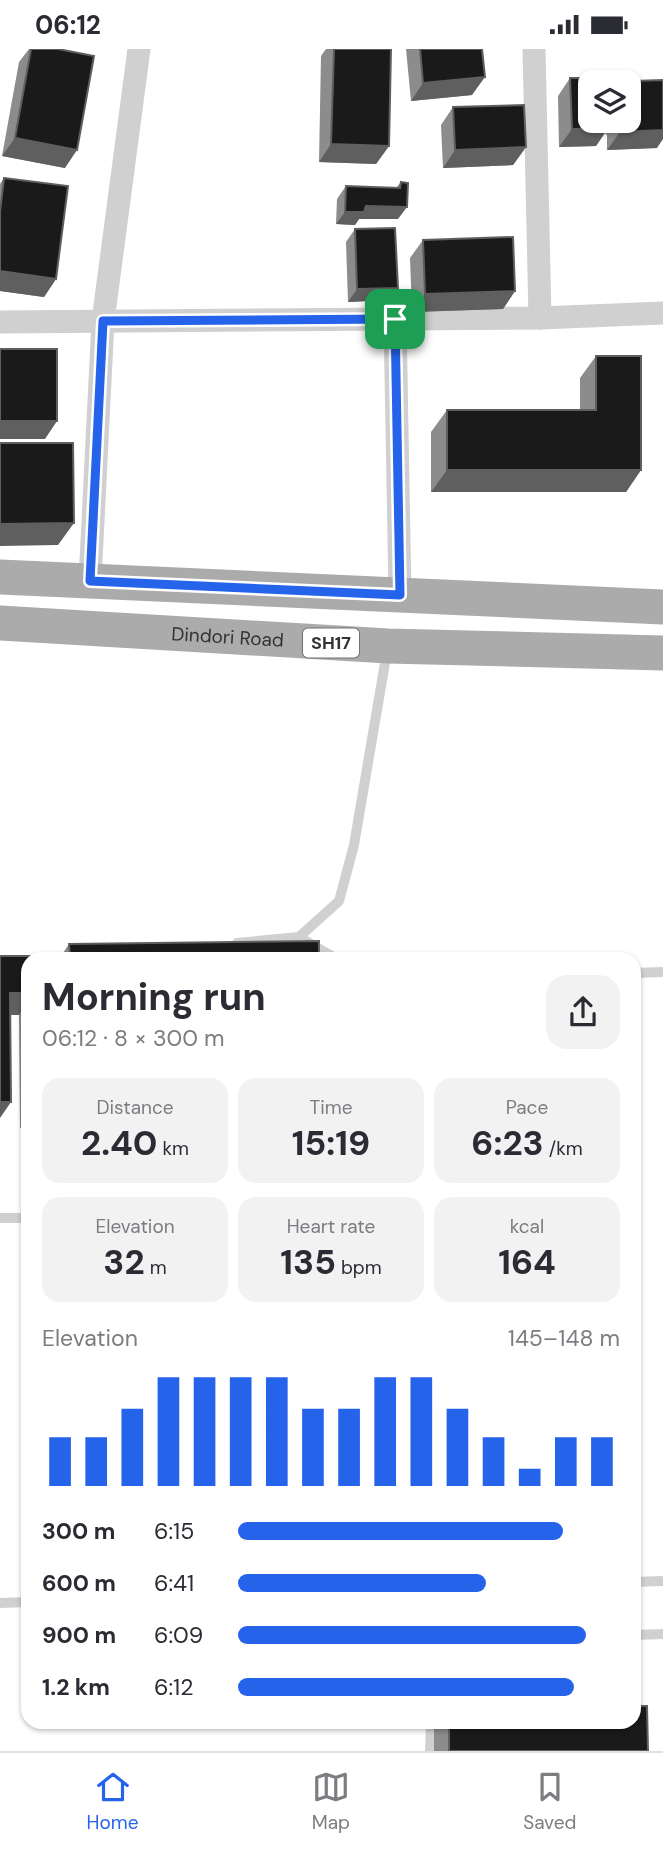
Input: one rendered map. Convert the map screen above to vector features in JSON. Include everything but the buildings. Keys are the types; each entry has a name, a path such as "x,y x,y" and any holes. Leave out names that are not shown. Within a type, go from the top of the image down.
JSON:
{"main road":[{"path":"0,577 663,607"},
{"name":"Dindori Road","path":"0,624 388,646 663,653"}],"street":[{"path":"90,581 103,321 139,49"},
{"path":"534,49 540,318"},
{"path":"0,322 540,318 663,313"},
{"path":"395,319 400,595"}],"lane":[{"path":"299,937 338,901 354,845 388,646"},
{"path":"230,944 299,937 325,952"},
{"path":"641,973 663,972"},
{"path":"0,1217 21,1218"},
{"path":"641,1582 663,1581"},
{"path":"0,1603 21,1602"},
{"path":"641,1635 663,1634"},
{"path":"430,1729 430,1751"}],"route":[{"path":"395,319 400,595 90,581 103,321 395,319"}]}
